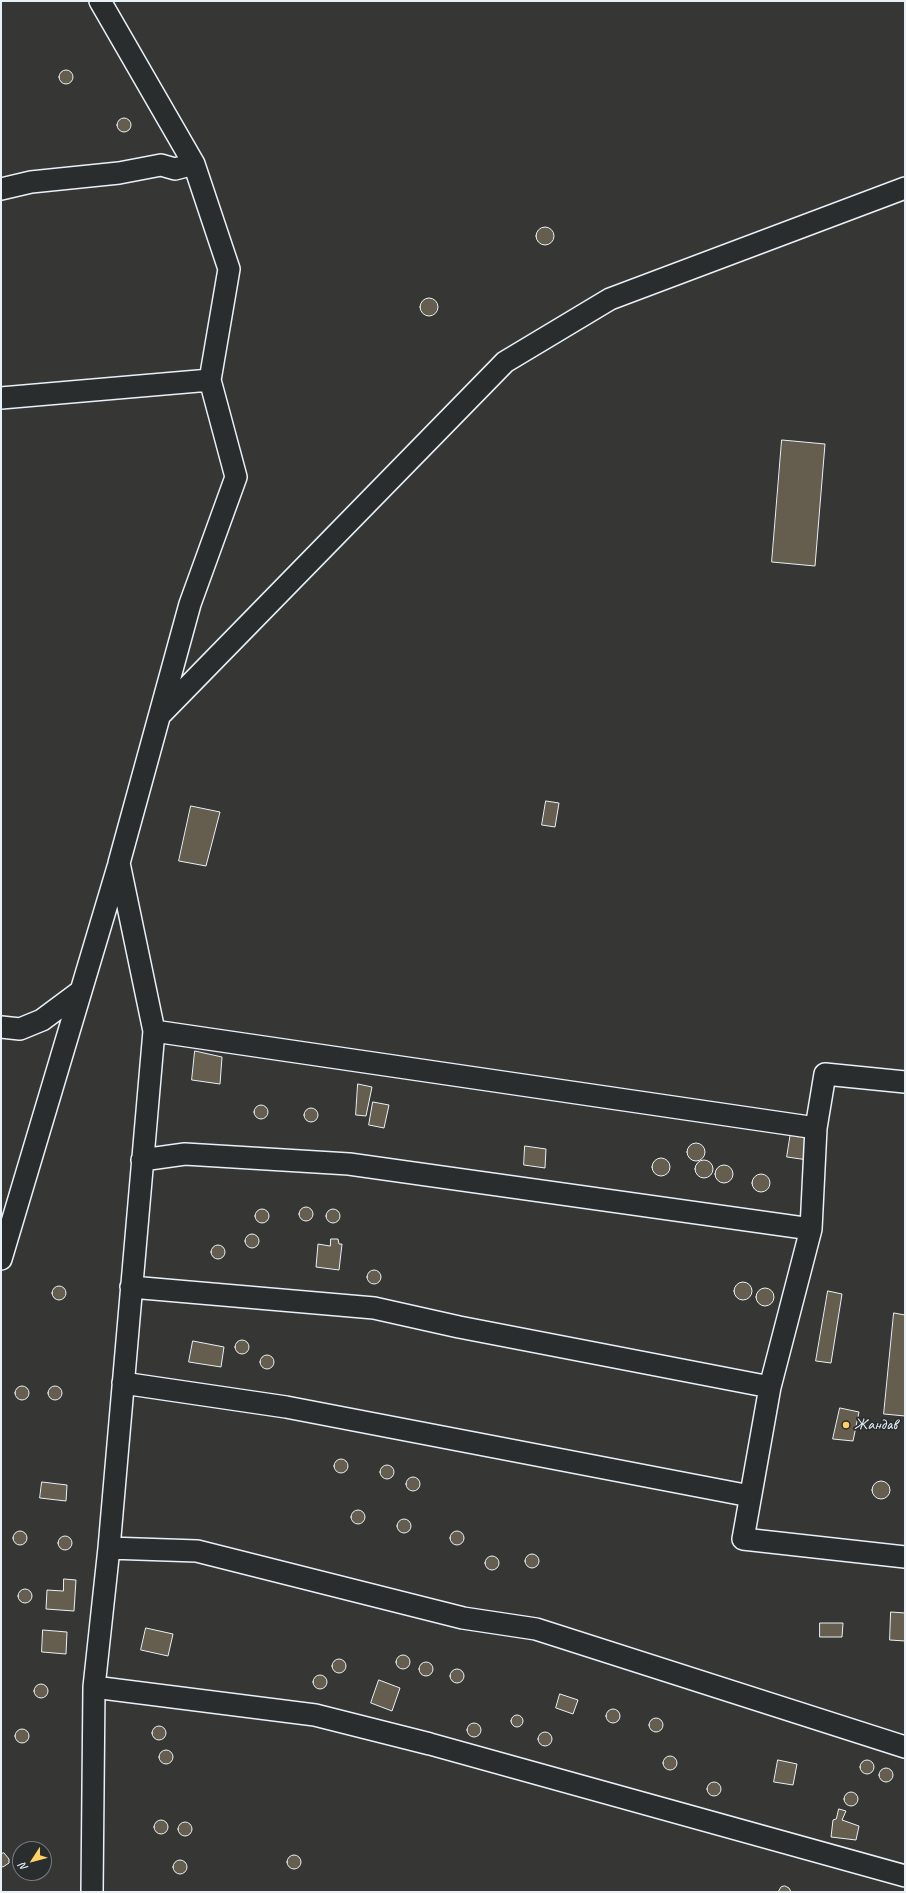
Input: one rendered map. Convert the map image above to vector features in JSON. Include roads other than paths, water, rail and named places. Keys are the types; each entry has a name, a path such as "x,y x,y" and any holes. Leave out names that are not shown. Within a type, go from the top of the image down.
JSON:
{"street":[{"path":"1,1259 119,863 190,604 236,477 210,380 229,269 194,164 100,1"},
{"path":"1,189 30,182 119,173 162,165 175,169 194,164"},
{"path":"160,715 505,362 610,299 905,188"},
{"path":"1,398 210,380"},
{"path":"92,1892 94,1687 109,1548 154,1031 119,863"},
{"path":"1,1027 20,1029 42,1020 81,991"},
{"path":"154,1031 816,1128"},
{"path":"905,1082 826,1074 816,1128 811,1229 770,1387 743,1539 905,1556"},
{"path":"142,1160 184,1154 348,1164 811,1229"},
{"path":"131,1287 374,1308 459,1327 770,1387"},
{"path":"123,1383 286,1407 750,1496"},
{"path":"109,1548 197,1551 463,1618 536,1629 905,1747"},
{"path":"94,1687 315,1715 430,1744 905,1876"}],"place":[{"name":"Жандав","path":"846,1425"}]}
